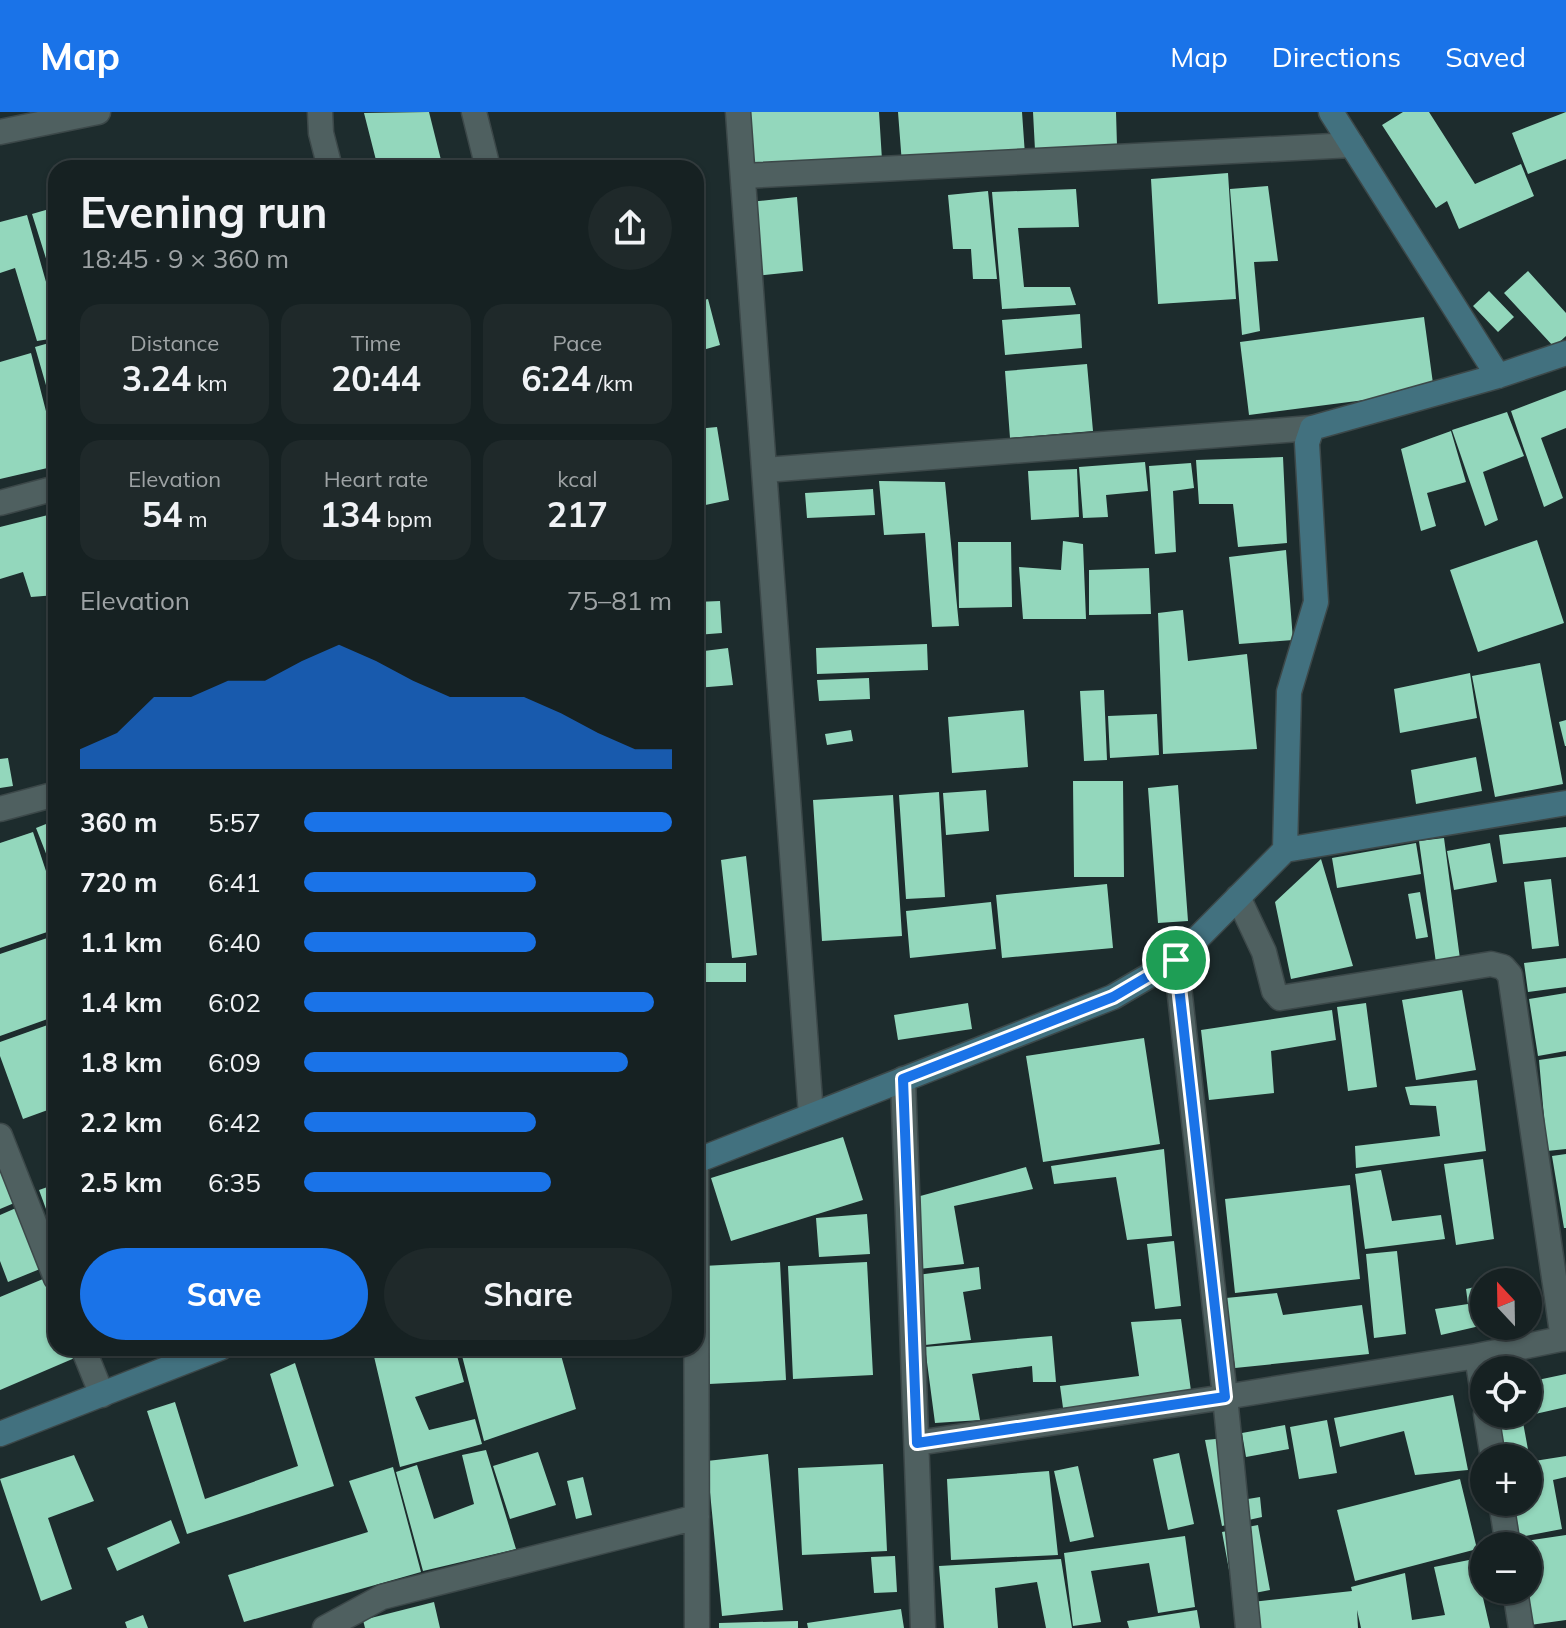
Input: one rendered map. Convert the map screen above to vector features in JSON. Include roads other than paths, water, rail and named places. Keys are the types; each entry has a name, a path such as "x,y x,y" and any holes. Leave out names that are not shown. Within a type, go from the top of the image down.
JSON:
{"street":[{"path":"0,132 98,112"},
{"path":"320,112 321,133 328,160"},
{"path":"474,112 486,160"},
{"path":"738,112 811,1115"},
{"path":"1331,112 1498,376"},
{"path":"743,176 1352,145"},
{"path":"765,470 1312,428 1498,376 1566,353"},
{"path":"1285,850 1289,692 1316,602 1307,443 1312,428"},
{"path":"0,503 48,490"},
{"path":"0,809 48,796"},
{"path":"704,1155 1113,997 1176,960 1285,850 1566,803"},
{"path":"1238,897 1264,952 1274,991 1280,998 1491,964 1503,967 1510,975 1565,1338 1477,1356"},
{"path":"1176,960 1248,1628"},
{"path":"903,1079 923,1628"},
{"path":"0,1136 48,1258"},
{"path":"86,1356 102,1395"},
{"path":"0,1434 200,1356"},
{"path":"697,1356 697,1628"},
{"path":"917,1443 1470,1357"},
{"path":"325,1628 382,1597 697,1517"},
{"path":"1517,1604 1521,1628"}]}
